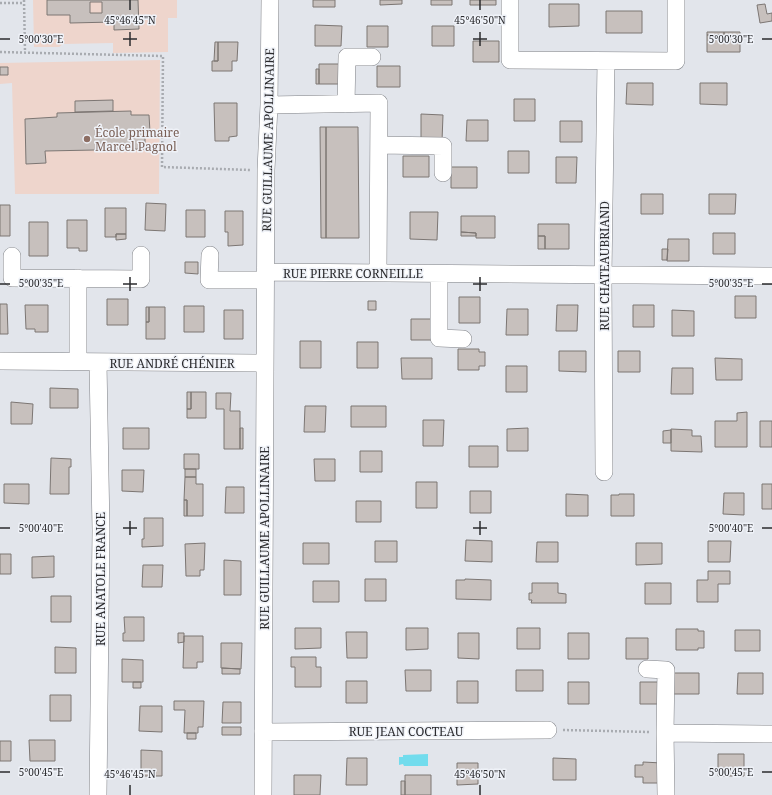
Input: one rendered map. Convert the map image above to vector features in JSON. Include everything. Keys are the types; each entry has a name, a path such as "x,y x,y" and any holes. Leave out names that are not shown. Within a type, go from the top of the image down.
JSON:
{"street":[{"name":"RUE GUILLAUME APOLLINAIRE","path":"263,795 265,276 270,0"},
{"path":"510,0 510,60 606,61 676,61 676,0"},
{"path":"346,104 347,57 372,57"},
{"name":"RUE CHATEAUBRIAND","path":"604,472 603,275 606,61"},
{"path":"269,105 379,104 378,273"},
{"path":"379,145 443,146 443,173"},
{"path":"12,256 12,278 141,279 141,255"},
{"path":"210,255 209,280 265,276"},
{"name":"RUE PIERRE CORNEILLE","path":"265,276 378,273 772,276"},
{"name":"RUE PIERRE CORNEILLE","path":"440,274 439,338 463,339"},
{"path":"78,278 78,361"},
{"name":"RUE ANDRÉ CHÉNIER","path":"0,361 265,362"},
{"name":"RUE ANATOLE FRANCE","path":"98,362 101,530 98,795"},
{"path":"647,669 666,670 666,795"},
{"name":"RUE JEAN COCTEAU","path":"263,732 548,730"},
{"path":"665,733 772,734"}],"path":[{"path":"0,3 24,2 25,52"},
{"path":"0,52 163,56 162,167 266,170"},
{"path":"548,730 665,733"}],"shaded area":[{"path":"33,0 177,0 177,18 168,18 168,52 113,53 113,43 63,44 59,47 34,47"},
{"name":"École primaire Marcel Pagnol","path":"160,60 159,194 15,194 12,83 0,84 0,63"}],"water":[{"path":"428,754 428,766 399,765 399,757 403,757 403,755"}],"building":[{"path":"47,0 138,0 139,29 114,30 114,22 70,23 70,15 47,15","holes":["90,2 102,2 102,13 90,13"]},
{"path":"313,0 335,0 335,7 313,7"},
{"path":"380,0 402,0 402,4 380,5"},
{"path":"431,0 452,0 452,5 431,5"},
{"path":"470,0 496,0 496,5 470,5"},
{"path":"549,4 579,4 579,26 549,27"},
{"path":"765,4 767,14 772,13 772,21 760,23 757,5"},
{"path":"606,11 642,11 642,33 606,33"},
{"path":"315,25 342,26 341,46 315,46"},
{"path":"367,26 388,26 388,47 367,47"},
{"path":"432,26 454,26 454,46 432,46"},
{"path":"707,32 724,32 724,35 707,35"},
{"path":"724,32 740,32 740,52 707,52 707,35 724,35"},
{"path":"473,41 499,41 499,62 473,62"},
{"path":"215,42 218,42 218,61 214,61"},
{"path":"218,42 238,42 237,61 232,61 232,71 212,71 212,61 218,61"},
{"path":"319,64 341,64 341,84 319,84"},
{"path":"377,66 400,66 400,87 377,87"},
{"path":"0,67 8,67 8,75 0,75"},
{"path":"316,69 319,69 319,84 316,84"},
{"path":"627,83 653,83 653,105 626,104"},
{"path":"700,83 727,83 727,105 700,104"},
{"path":"514,99 535,99 535,121 514,121"},
{"path":"113,100 113,111 75,112 75,101"},
{"path":"214,103 237,103 237,136 229,137 229,141 215,141"},
{"path":"131,111 131,115 149,115 150,132 145,132 145,149 45,151 46,163 26,164 25,119 57,117 57,113"},
{"path":"421,114 443,115 442,141 421,140"},
{"path":"467,120 488,120 488,141 466,141"},
{"path":"560,121 582,121 582,142 560,142"},
{"path":"320,127 326,127 326,238 321,238"},
{"path":"326,127 358,127 359,238 326,238"},
{"path":"508,151 529,151 529,173 508,173"},
{"path":"403,156 429,156 429,177 403,177"},
{"path":"556,157 577,157 576,183 556,183"},
{"path":"451,167 477,167 477,188 451,188"},
{"path":"641,194 663,194 663,214 641,214"},
{"path":"709,194 736,194 735,214 709,214"},
{"path":"146,203 166,204 165,231 145,230"},
{"path":"0,205 10,205 10,236 0,236"},
{"path":"105,208 126,208 126,234 116,234 116,237 105,237"},
{"path":"186,210 205,210 205,237 186,237"},
{"path":"225,211 243,211 243,245 228,246 228,232 225,232"},
{"path":"410,212 438,212 437,240 410,239"},
{"path":"461,216 495,216 495,238 476,238 476,233 461,232"},
{"path":"67,220 87,220 87,251 79,251 79,248 67,248"},
{"path":"29,222 48,222 48,256 29,256"},
{"path":"538,224 569,224 569,249 545,249 545,236 538,236"},
{"path":"461,232 476,233 476,236 461,236"},
{"path":"713,233 735,233 735,254 713,254"},
{"path":"116,234 126,234 126,239 116,240"},
{"path":"538,236 545,236 545,249 538,249"},
{"path":"668,239 689,239 689,261 667,261"},
{"path":"662,249 668,249 667,260 662,260"},
{"path":"185,262 198,262 198,274 185,273"},
{"path":"735,296 756,296 756,318 735,318"},
{"path":"459,297 480,297 480,323 459,323"},
{"path":"107,299 128,299 128,325 107,325"},
{"path":"368,301 376,301 376,310 368,310"},
{"path":"0,304 7,304 8,334 0,334"},
{"path":"25,305 48,305 48,332 35,332 35,329 26,329"},
{"path":"557,305 578,305 577,331 556,331"},
{"path":"633,305 654,305 654,327 633,327"},
{"path":"184,306 204,306 204,332 184,332"},
{"path":"146,307 149,307 149,322 146,322"},
{"path":"149,307 165,307 165,339 146,339 146,322 149,322"},
{"path":"507,309 528,309 528,335 506,335"},
{"path":"224,310 243,310 243,339 224,339"},
{"path":"672,310 694,311 694,336 672,336"},
{"path":"411,319 433,319 433,340 411,340"},
{"path":"300,341 321,341 321,368 300,368"},
{"path":"357,342 378,342 378,368 357,368"},
{"path":"458,349 479,349 479,352 485,352 485,366 479,366 479,370 458,370"},
{"path":"559,351 586,351 586,372 559,371"},
{"path":"618,351 640,351 640,372 618,372"},
{"path":"401,358 432,358 432,379 402,379"},
{"path":"715,358 742,359 742,380 716,380"},
{"path":"506,366 527,366 527,392 506,392"},
{"path":"672,368 693,368 693,394 671,394"},
{"path":"50,388 78,389 78,408 50,408"},
{"path":"187,392 191,392 191,409 187,409"},
{"path":"191,392 206,392 206,418 187,418 187,409 191,409"},
{"path":"216,393 231,393 230,411 240,411 240,449 224,449 224,409 216,409"},
{"path":"11,402 33,404 32,424 11,424"},
{"path":"305,406 326,406 325,432 304,432"},
{"path":"351,406 386,406 386,427 351,427"},
{"path":"747,412 747,447 715,447 715,421 737,421 737,413"},
{"path":"423,420 444,420 443,446 423,446"},
{"path":"760,421 772,421 772,447 760,447"},
{"path":"123,428 149,428 149,449 123,449"},
{"path":"240,428 243,428 243,449 240,449"},
{"path":"528,428 528,451 507,451 507,429"},
{"path":"671,429 692,430 692,436 701,436 702,452 671,451"},
{"path":"671,430 671,443 663,443 663,431"},
{"path":"469,446 498,446 498,467 469,467"},
{"path":"360,451 382,451 382,472 360,472"},
{"path":"184,454 199,454 199,469 184,469"},
{"path":"51,458 71,459 71,467 69,467 69,494 50,494"},
{"path":"314,459 335,459 335,481 315,481"},
{"path":"185,469 196,469 196,477 185,477"},
{"path":"122,470 144,470 143,492 122,491"},
{"path":"185,477 196,477 196,484 203,484 203,516 187,516 187,500 184,500"},
{"path":"416,482 437,482 437,508 416,508"},
{"path":"4,484 29,484 29,504 4,503"},
{"path":"762,484 772,484 772,509 762,509"},
{"path":"226,487 244,487 244,513 225,513"},
{"path":"470,491 491,491 491,513 470,513"},
{"path":"724,493 744,493 744,515 723,514"},
{"path":"566,494 588,495 588,516 566,516"},
{"path":"634,494 634,516 611,516 611,495"},
{"path":"184,500 187,500 187,516 184,516"},
{"path":"356,501 381,501 381,522 356,522"},
{"path":"144,518 163,518 163,546 142,547 142,539 144,539"},
{"path":"466,540 492,541 492,562 465,561"},
{"path":"375,541 397,541 397,562 375,562"},
{"path":"708,541 731,541 730,562 708,562"},
{"path":"537,542 558,542 558,562 536,562"},
{"path":"205,543 204,570 200,570 200,576 186,576 185,544"},
{"path":"303,543 329,543 329,564 303,564"},
{"path":"636,543 662,543 662,564 636,565"},
{"path":"0,554 11,554 11,574 0,574"},
{"path":"54,556 54,577 32,578 32,557"},
{"path":"224,560 241,561 241,595 224,595"},
{"path":"143,565 163,565 162,587 142,587"},
{"path":"708,571 730,571 730,584 718,584 718,602 697,602 697,580 708,580"},
{"path":"365,579 386,579 386,601 365,601"},
{"path":"456,580 491,580 491,600 456,599"},
{"path":"313,581 339,581 339,602 313,602"},
{"path":"532,583 558,583 558,593 566,594 566,603 531,603 532,600 529,600 529,593 532,593"},
{"path":"645,583 671,583 671,604 645,604"},
{"path":"51,596 71,596 71,622 51,622"},
{"path":"124,617 144,617 144,641 123,641 123,633 125,633"},
{"path":"295,628 321,628 321,648 295,649"},
{"path":"406,628 428,628 428,649 406,650"},
{"path":"517,628 540,628 540,649 517,649"},
{"path":"676,629 698,629 698,631 704,631 704,648 698,648 698,650 676,650"},
{"path":"735,630 760,630 760,651 735,651"},
{"path":"346,632 367,632 367,658 347,658"},
{"path":"178,633 184,633 184,642 178,643"},
{"path":"458,633 479,633 479,659 458,658"},
{"path":"568,633 589,633 589,659 568,659"},
{"path":"184,636 203,636 203,662 197,662 197,668 183,668"},
{"path":"626,638 648,638 648,659 626,659"},
{"path":"221,643 242,643 241,669 221,668"},
{"path":"55,647 76,648 76,673 55,673"},
{"path":"291,657 316,657 316,667 321,667 321,687 295,687 295,667 291,667"},
{"path":"122,659 143,660 143,682 122,682"},
{"path":"222,668 240,669 240,674 222,674"},
{"path":"405,670 431,670 431,691 406,691"},
{"path":"516,670 543,670 543,691 516,691"},
{"path":"673,673 699,673 699,694 673,694"},
{"path":"738,673 763,673 763,694 737,694"},
{"path":"346,681 367,681 367,703 346,703"},
{"path":"457,681 478,681 478,703 457,703"},
{"path":"133,682 141,682 141,688 133,688"},
{"path":"568,682 589,682 589,704 568,704"},
{"path":"640,682 662,682 662,704 640,704"},
{"path":"50,695 71,695 71,721 50,721"},
{"path":"174,701 204,701 203,727 198,727 198,733 184,733 185,710 174,710"},
{"path":"223,702 241,702 241,723 222,723"},
{"path":"140,706 162,706 162,732 139,731"},
{"path":"222,727 241,727 241,735 222,735"},
{"path":"187,733 196,733 196,739 187,739"},
{"path":"29,740 55,740 55,761 30,761"},
{"path":"0,741 11,741 11,761 0,761"},
{"path":"141,750 162,751 162,776 141,776"},
{"path":"718,754 744,754 744,776 718,776"},
{"path":"347,758 367,758 367,785 346,785"},
{"path":"553,758 576,759 576,780 553,780"},
{"path":"643,762 662,763 662,783 643,783 643,777 635,777 635,765 643,765"},
{"path":"457,763 478,763 478,784 457,785"},
{"path":"294,775 321,775 320,795 294,795"},
{"path":"405,775 431,775 431,795 405,795"},
{"path":"401,781 405,781 405,795 401,795"}],"place":[{"name":"École primaire Marcel Pagnol","path":"87,139"}]}
